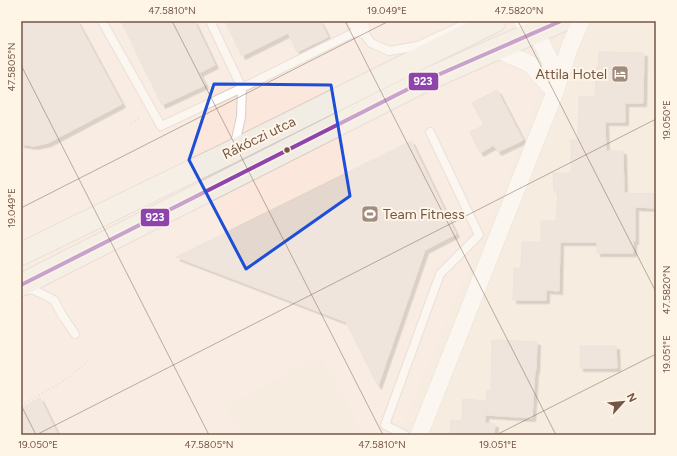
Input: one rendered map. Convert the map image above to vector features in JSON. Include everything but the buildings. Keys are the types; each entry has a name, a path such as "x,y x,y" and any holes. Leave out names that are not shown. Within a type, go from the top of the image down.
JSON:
{"main road":[{"name":"Rákóczi utca","path":"21,254 495,21"},
{"name":"Rákóczi utca","path":"21,285 424,82 496,49 529,26 561,21"}],"street":[{"path":"419,435 555,92 570,46 581,21"},
{"path":"529,26 551,62 555,92"},
{"path":"496,49 530,64 555,92"}],"lane":[{"path":"102,21 161,126 242,88 358,25 371,43 389,51 418,46 468,22 474,21"},
{"path":"210,21 242,88 241,116 233,151"},
{"path":"405,435 385,425 440,274 479,235 430,132"},
{"path":"21,289 34,290 54,300 75,334"}],"path":[{"path":"21,405 62,382 88,361"}],"highlighted area":[{"path":"214,84 331,85 350,196 246,269 189,160"}],"shaded area":[{"path":"21,21 656,21 656,435 21,435"},
{"path":"21,21 516,21 545,72 530,122 399,435 364,435 320,356 226,407 242,435 21,435"}],"transit line":[{"name":"923","path":"21,285 424,81 561,21"}],"place":[{"name":"Attila Hotel","path":"620,74"},
{"name":"Team Fitness","path":"370,214"}]}
